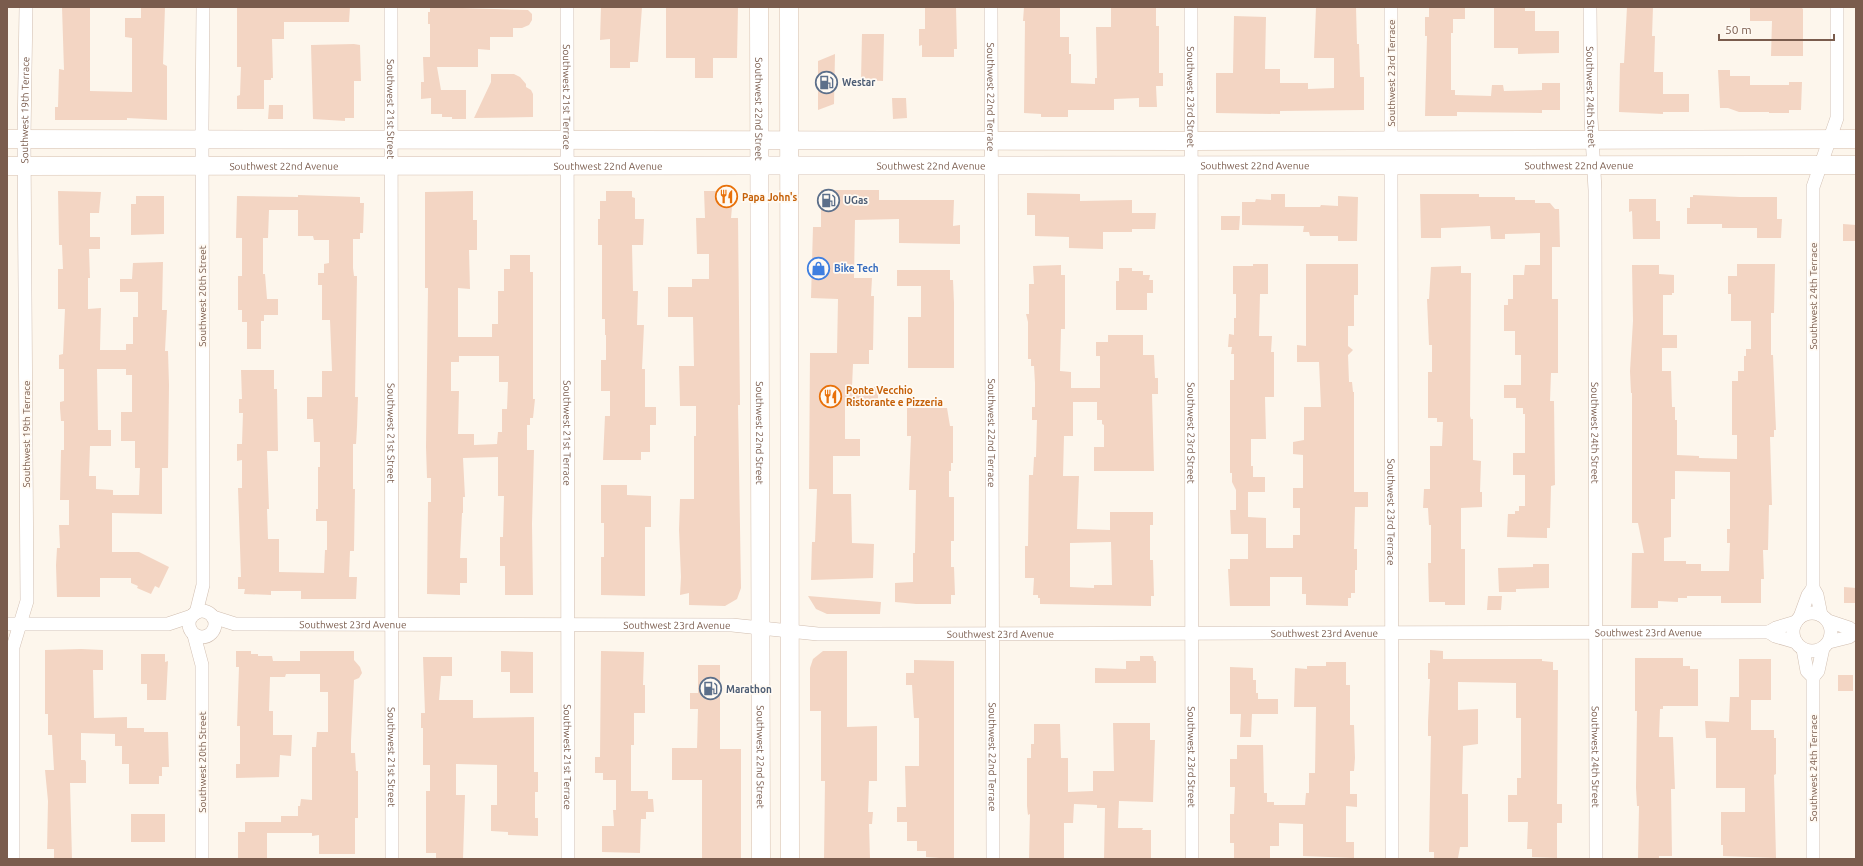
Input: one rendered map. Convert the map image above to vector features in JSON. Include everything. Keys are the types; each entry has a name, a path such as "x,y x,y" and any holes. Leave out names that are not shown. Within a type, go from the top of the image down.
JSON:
{"main road":[{"name":"Southwest 22nd Street","path":"759,7 761,859"},
{"path":"789,7 790,859"},
{"path":"16,138 1191,141 1391,139 1856,139"},
{"path":"1391,139 1391,164"},
{"name":"Southwest 22nd Avenue","path":"16,165 1856,165"}],"street":[{"name":"Southwest 19th Terrace","path":"13,859 13,624 27,601 16,165 16,138 26,7"},
{"name":"Southwest 20th Street","path":"203,7 203,585 212,615"},
{"name":"Southwest 21st Street","path":"391,7 392,859"},
{"name":"Southwest 21st Terrace","path":"566,7 568,859"},
{"name":"Southwest 22nd Terrace","path":"991,7 993,859"},
{"name":"Southwest 23rd Street","path":"1191,7 1192,859"},
{"name":"Southwest 23rd Terrace","path":"1391,7 1391,139"},
{"name":"Southwest 24th Street","path":"1590,7 1590,118 1593,139 1594,165 1596,859"},
{"name":"Southwest 24th Terrace","path":"1813,859 1813,677 1818,671 1826,645 1832,632 1813,588 1813,186 1837,118 1837,7"},
{"name":"Southwest 23rd Terrace","path":"1391,164 1392,859"},
{"name":"Southwest 20th Street","path":"194,614 203,585"},
{"name":"Southwest 24th Terrace","path":"1813,588 1808,595 1793,634 1800,646 1807,671 1813,677"},
{"path":"13,624 168,624 202,638 211,634 215,625 212,615 203,611 168,624"},
{"path":"1810,613 1856,632 1815,651 1775,636 1769,632 1810,613"},
{"path":"193,633 189,624 194,614"},
{"name":"Southwest 23rd Avenue","path":"212,615 228,620 233,624"},
{"name":"Southwest 23rd Avenue","path":"211,634 233,624 732,625 818,634 1392,634 1769,632"},
{"name":"Southwest 20th Street","path":"193,633 202,665 202,859"},
{"name":"Southwest 20th Street","path":"202,665 211,634"}],"building":[{"path":"62,7 90,7 90,91 132,92 132,38 125,37 125,18 141,18 141,7 165,7 163,64 167,66 167,120 127,118 127,120 55,120 55,107 58,107 59,69 64,70"},
{"path":"237,7 350,7 349,22 284,22 284,39 272,39 273,78 271,78 271,80 264,80 264,109 237,109 237,96 240,95 241,67 237,67"},
{"path":"430,7 528,10 532,14 532,20 529,25 522,28 513,28 513,37 490,37 490,50 478,49 478,67 437,67 441,90 466,90 466,119 452,119 452,117 442,117 442,114 431,114 431,98 421,99 421,82 424,82 423,57 430,57 430,24 428,24 428,12 430,12"},
{"path":"601,7 642,7 638,62 630,62 630,68 610,68 610,39 600,40"},
{"path":"666,7 738,7 737,58 713,58 713,78 695,78 695,58 666,58"},
{"path":"925,7 956,7 957,49 954,49 954,57 922,57 922,45 919,46 919,29 925,29"},
{"path":"1024,7 1060,7 1060,37 1069,37 1069,54 1071,54 1071,83 1095,84 1095,78 1097,78 1096,27 1111,27 1111,7 1156,7 1156,26 1159,26 1159,73 1163,73 1163,86 1156,86 1157,107 1139,107 1139,98 1114,99 1114,110 1068,110 1068,117 1041,117 1041,114 1024,113"},
{"path":"1316,7 1356,7 1360,77 1364,77 1364,110 1280,111 1280,114 1216,113 1216,73 1233,73 1234,16 1266,17 1265,69 1280,69 1280,83 1308,83 1308,89 1334,88 1334,58 1314,58"},
{"path":"1429,7 1465,7 1465,19 1453,19 1453,33 1451,33 1451,90 1455,90 1455,95 1491,96 1492,85 1503,85 1504,91 1542,90 1542,83 1560,83 1560,110 1542,110 1542,113 1457,112 1457,116 1425,116 1427,36 1425,36 1425,17 1429,17"},
{"path":"1494,7 1525,7 1525,11 1535,11 1535,31 1559,31 1559,53 1518,54 1518,48 1494,48"},
{"path":"1627,7 1653,7 1652,36 1655,36 1654,72 1663,72 1663,94 1689,94 1689,112 1663,112 1663,114 1619,112 1620,63 1624,63"},
{"path":"1750,7 1801,7 1803,9 1803,56 1771,56 1772,21 1750,21"},
{"path":"862,34 884,34 883,81 861,80"},
{"path":"311,45 360,45 361,81 354,81 354,118 345,118 345,121 313,119"},
{"name":"Westar","path":"835,54 834,104 818,110 818,61"},
{"path":"1718,70 1730,70 1730,76 1750,76 1750,85 1789,85 1789,82 1802,82 1801,110 1789,110 1789,113 1769,113 1739,112 1728,108 1720,108"},
{"path":"491,74 514,74 520,77 526,84 526,87 531,90 533,94 533,117 474,118 491,82"},
{"path":"892,98 906,98 907,118 893,119"},
{"path":"269,105 283,105 283,119 268,119"},
{"path":"821,190 879,190 879,200 954,200 953,226 960,225 960,244 899,243 899,219 855,220 854,278 872,278 871,296 874,296 873,350 869,350 869,364 853,364 852,387 878,387 878,405 845,405 845,439 860,439 860,456 833,456 833,494 851,494 852,543 874,544 873,578 811,580 812,542 815,542 817,489 809,489 810,353 837,353 838,299 811,298 813,227 821,227"},
{"path":"58,191 101,192 99,213 90,213 90,237 100,237 100,249 89,249 90,278 88,278 88,309 101,308 100,350 126,350 126,344 133,344 133,317 138,317 138,292 120,292 120,279 132,279 133,263 163,262 162,310 167,310 165,351 168,351 169,385 168,468 162,468 162,514 112,513 112,552 139,552 169,567 159,588 155,586 151,594 137,588 138,586 131,583 131,578 100,578 100,597 57,597 56,565 57,548 60,548 59,525 69,525 69,500 60,500 61,450 64,450 64,421 61,421 60,402 64,401 64,369 59,369 59,355 63,354 65,309 58,309 58,269 63,269 62,245 59,245","holes":["97,369 126,369 126,375 132,375 132,412 121,412 121,441 135,441 135,468 140,468 139,495 113,495 113,490 96,489 96,476 89,476 90,446 111,446 111,430 98,430"]},
{"path":"473,191 473,220 477,220 477,250 469,250 470,289 458,288 458,337 492,337 492,324 498,324 498,291 504,291 504,269 510,269 510,255 530,255 530,272 533,272 533,399 535,399 533,418 530,418 530,425 527,425 527,450 534,450 532,524 533,595 505,595 505,566 500,566 500,537 503,537 504,496 498,496 498,457 463,458 465,497 463,497 460,558 467,558 467,583 460,583 460,595 427,594 428,502 431,502 431,478 427,478 426,447 428,288 425,288 425,192","holes":["459,356 499,356 499,382 508,382 507,409 502,409 502,432 498,432 497,444 474,445 474,434 458,434 459,391 451,391 451,362 459,362"]},
{"path":"606,191 632,191 632,197 635,198 635,219 644,219 643,245 632,245 633,291 638,291 637,325 644,325 642,369 645,369 645,407 656,407 656,425 650,425 650,452 641,452 641,460 603,460 605,416 610,416 610,391 601,391 601,360 606,360 606,335 605,319 602,319 602,245 598,245 598,219 600,219 600,201 606,201"},
{"path":"704,191 725,191 733,197 731,218 738,218 740,405 738,405 741,588 737,599 725,606 689,605 689,593 680,595 680,499 694,499 694,436 696,436 696,406 680,406 679,366 694,366 693,317 668,317 668,287 692,287 692,279 709,279 709,254 697,254 696,218 705,218"},
{"path":"1027,193 1080,194 1080,201 1132,200 1132,213 1156,213 1155,229 1132,229 1132,232 1103,232 1103,249 1069,248 1069,237 1035,236 1035,215 1027,215"},
{"path":"1271,194 1285,194 1285,207 1320,207 1321,205 1338,206 1338,196 1358,197 1357,241 1338,241 1338,236 1310,236 1309,232 1303,232 1304,226 1242,225 1242,202 1255,202 1256,199 1271,200"},
{"path":"1420,194 1479,194 1479,197 1515,197 1515,200 1535,200 1535,203 1550,203 1555,209 1559,209 1560,247 1552,247 1552,299 1558,299 1558,373 1551,373 1550,401 1554,401 1555,485 1551,486 1550,528 1547,528 1547,538 1507,537 1508,514 1515,514 1515,511 1519,511 1519,506 1525,506 1525,475 1513,475 1513,453 1525,453 1525,414 1523,414 1523,408 1516,408 1516,398 1504,398 1504,385 1521,385 1521,355 1515,355 1515,331 1504,331 1504,305 1508,305 1508,299 1513,299 1513,275 1524,275 1525,265 1540,265 1540,233 1505,234 1505,239 1491,239 1490,226 1441,228 1441,238 1421,238"},
{"path":"298,195 360,197 360,203 364,203 363,233 360,233 360,239 353,239 353,268 354,276 357,276 355,397 358,397 356,444 353,444 353,489 355,489 354,551 350,551 349,577 357,577 356,599 301,599 301,591 271,591 271,595 244,594 245,589 238,589 238,577 241,577 238,488 242,488 242,460 237,461 237,444 242,444 243,413 239,413 239,399 242,399 241,370 274,370 274,389 277,389 278,451 267,451 269,509 267,509 268,539 279,539 279,572 324,573 325,550 327,550 327,521 316,521 316,509 318,509 318,467 320,467 320,442 314,442 313,419 307,419 307,397 322,397 322,371 332,371 330,320 322,320 322,285 318,285 318,273 324,273 324,264 329,263 329,240 314,240 313,236 298,236 298,210 269,210 268,238 263,238 263,274 265,274 267,299 278,299 278,315 264,315 264,321 261,321 261,349 247,349 247,322 242,322 242,310 238,310 238,276 242,276 242,238 236,238 237,196 298,197"},
{"path":"1693,195 1777,197 1777,219 1782,219 1781,238 1757,238 1757,228 1722,228 1722,224 1687,224 1687,208 1690,208 1690,197 1693,197"},
{"path":"136,196 164,196 164,234 131,235 131,204 136,204"},
{"path":"1629,199 1656,199 1656,221 1660,221 1660,239 1633,239 1632,211 1629,212"},
{"path":"1221,216 1240,216 1239,230 1221,230"},
{"path":"1843,224 1856,225 1856,241 1843,241"},
{"path":"1253,264 1268,264 1268,294 1260,294 1259,336 1272,336 1271,352 1274,352 1274,397 1265,397 1266,439 1251,439 1251,466 1253,466 1253,477 1265,477 1265,492 1248,492 1248,517 1266,518 1266,548 1293,548 1293,535 1300,535 1300,508 1293,508 1293,488 1303,488 1303,455 1293,454 1293,442 1304,440 1304,407 1321,407 1319,362 1297,362 1297,345 1306,346 1306,264 1358,264 1358,295 1354,295 1354,326 1348,326 1348,346 1353,350 1348,355 1349,382 1352,382 1354,392 1354,492 1368,492 1368,507 1355,507 1354,549 1357,549 1357,570 1355,570 1355,593 1351,593 1351,598 1348,598 1348,606 1306,605 1306,594 1302,594 1302,577 1270,577 1270,606 1230,606 1228,569 1230,569 1230,559 1248,559 1248,534 1231,534 1230,510 1236,510 1236,490 1232,482 1232,473 1230,473 1230,380 1234,380 1234,354 1231,354 1232,347 1228,347 1229,334 1234,335 1234,318 1236,318 1236,294 1233,294 1233,266 1253,266"},
{"path":"1737,264 1775,264 1774,313 1771,313 1771,355 1773,355 1776,430 1774,430 1774,437 1770,437 1772,505 1769,505 1768,550 1763,550 1764,579 1761,579 1761,603 1721,603 1721,596 1687,596 1687,598 1678,598 1678,602 1658,601 1658,608 1631,608 1632,553 1644,553 1638,523 1632,523 1632,393 1630,371 1633,321 1632,265 1659,265 1659,274 1674,275 1674,293 1672,293 1672,295 1663,295 1663,335 1677,335 1677,348 1662,348 1662,371 1671,371 1672,407 1675,407 1675,420 1677,420 1677,455 1699,456 1699,458 1737,459 1737,435 1732,435 1732,381 1738,381 1738,371 1744,371 1744,356 1746,356 1746,349 1751,349 1751,321 1731,321 1731,294 1728,294 1728,276 1737,276","holes":["1675,471 1730,472 1730,529 1727,529 1727,543 1730,543 1729,571 1701,571 1701,564 1686,564 1686,561 1664,561 1664,538 1671,537 1671,499 1675,499"]},
{"path":"1061,265 1061,275 1065,275 1065,329 1061,329 1060,371 1071,372 1071,388 1100,388 1100,356 1096,356 1096,342 1108,342 1108,335 1143,335 1143,355 1154,355 1155,378 1158,378 1158,394 1152,394 1154,471 1094,471 1094,447 1104,447 1104,425 1102,424 1102,420 1097,420 1097,402 1073,402 1073,436 1064,436 1063,476 1079,476 1077,529 1110,530 1110,512 1153,512 1153,525 1150,525 1150,560 1153,560 1154,596 1151,596 1151,606 1040,604 1040,598 1038,598 1038,595 1033,595 1034,578 1025,578 1025,546 1028,546 1029,475 1033,475 1034,457 1036,457 1037,420 1032,420 1032,407 1035,407 1035,383 1034,366 1031,366 1031,359 1028,359 1028,322 1026,314 1029,314 1029,284 1034,284 1033,266","holes":["1111,542 1112,585 1094,585 1094,588 1070,587 1070,543"]},
{"path":"1461,266 1461,273 1471,273 1470,416 1471,419 1473,419 1473,460 1481,461 1480,492 1482,492 1482,507 1461,508 1461,549 1465,549 1465,605 1445,605 1445,602 1429,602 1428,563 1431,563 1431,525 1429,525 1428,508 1423,508 1424,489 1430,489 1430,446 1442,446 1443,422 1437,422 1437,418 1428,418 1428,372 1432,372 1432,345 1429,345 1427,299 1429,299 1431,267"},
{"path":"1119,268 1132,268 1132,271 1143,271 1143,275 1150,275 1149,280 1153,280 1153,293 1147,293 1147,310 1116,310 1116,281 1119,281"},
{"path":"897,270 950,270 950,280 953,280 954,303 954,368 908,368 908,317 921,317 921,286 897,286"},
{"path":"907,408 947,408 950,426 953,426 953,463 951,463 951,471 949,471 949,497 954,497 954,541 951,541 951,567 954,567 955,595 951,595 951,604 916,604 895,602 895,583 913,582 913,553 915,553 916,490 909,490 911,436 907,436"},
{"path":"601,485 627,485 627,495 651,496 651,527 645,527 645,596 601,595 601,557 604,557 604,523 601,523"},
{"path":"1533,564 1549,564 1549,588 1516,589 1516,592 1499,592 1498,568 1533,567"},
{"path":"1844,587 1856,588 1856,603 1844,603"},
{"path":"808,596 881,602 880,614 827,614 816,609"},
{"path":"1488,596 1502,596 1501,610 1487,610"},
{"path":"45,650 103,650 103,670 93,670 94,718 127,717 127,728 144,728 144,732 168,732 169,767 162,767 162,776 159,776 159,784 129,784 129,764 122,764 122,746 115,746 115,734 81,733 81,760 85,760 86,762 86,783 70,783 72,859 54,859 54,849 47,849 48,801 45,770 54,770 52,735 48,735 48,714 45,714"},
{"path":"1430,650 1443,651 1443,659 1542,659 1542,661 1553,662 1553,670 1558,670 1557,804 1562,804 1562,823 1557,823 1557,858 1532,857 1532,849 1527,849 1528,822 1508,822 1508,795 1517,795 1517,778 1521,778 1521,718 1516,718 1516,683 1458,682 1458,710 1478,709 1478,744 1463,746 1462,794 1468,794 1468,847 1460,847 1458,858 1434,859 1434,852 1429,852 1431,736 1428,736 1430,679 1428,679 1428,663 1430,663"},
{"path":"236,651 251,651 251,654 258,654 258,656 272,656 273,661 300,661 300,651 354,651 354,660 360,667 362,673 359,678 354,680 351,741 351,753 355,753 356,771 358,771 358,818 355,818 355,854 319,854 319,835 312,836 312,833 267,833 267,859 238,859 238,832 245,832 245,822 281,822 281,816 298,816 298,806 300,806 301,799 312,800 312,747 316,747 317,732 328,732 328,692 320,692 320,674 286,674 285,677 270,677 269,711 273,711 273,735 292,735 291,756 280,755 279,777 236,778 236,764 240,764 240,726 237,726 239,667 236,667"},
{"path":"501,651 533,652 533,693 510,693 510,672 501,672"},
{"path":"601,651 644,652 643,685 645,685 645,713 634,713 634,745 631,745 631,791 648,791 648,799 653,799 654,812 646,812 646,819 641,819 640,853 602,852 602,826 614,826 613,810 616,810 616,780 603,780 603,773 595,773 595,757 600,757"},
{"path":"823,651 847,651 847,727 877,726 877,781 869,781 868,812 873,812 872,824 869,824 870,859 824,859 825,781 821,781 821,711 810,711 810,668 813,659"},
{"path":"141,654 165,654 165,662 168,661 166,700 147,700 147,684 141,684"},
{"path":"1140,656 1153,656 1154,661 1156,661 1156,683 1095,683 1095,668 1126,669 1126,661 1140,661"},
{"path":"423,657 452,657 452,676 441,676 439,700 473,700 473,718 534,717 534,772 538,772 538,792 535,792 535,818 538,818 538,836 508,835 508,832 491,831 491,805 497,805 497,765 456,764 456,795 465,795 463,859 436,859 436,853 426,853 426,791 430,791 430,765 423,765 423,728 421,728 421,713 425,713"},
{"path":"1635,658 1683,658 1683,666 1690,666 1690,669 1698,669 1698,706 1663,706 1663,709 1660,709 1659,737 1673,737 1675,789 1671,789 1672,856 1659,856 1659,859 1638,859 1639,806 1637,806 1636,788 1637,711 1635,711"},
{"path":"1739,659 1771,659 1771,700 1751,700 1751,730 1774,730 1774,738 1776,738 1776,774 1774,775 1776,858 1723,856 1723,845 1721,845 1721,812 1745,812 1745,788 1716,788 1716,738 1706,738 1705,721 1729,722 1730,697 1739,697"},
{"path":"914,660 954,661 954,859 926,857 926,851 917,851 917,841 907,841 907,822 897,822 897,807 906,807 905,766 919,766 919,718 914,718 912,685 906,685 906,673 914,673"},
{"path":"1326,662 1346,662 1346,685 1350,685 1350,725 1354,725 1355,758 1354,771 1350,771 1350,794 1357,794 1357,807 1346,806 1346,842 1354,842 1354,858 1303,856 1303,824 1279,823 1279,846 1270,846 1270,859 1234,859 1234,843 1230,843 1230,814 1234,814 1235,787 1230,787 1230,759 1237,759 1237,745 1263,745 1264,793 1267,793 1267,802 1274,802 1274,805 1305,805 1306,793 1309,793 1309,773 1315,773 1316,707 1294,707 1295,668 1307,669 1307,666 1326,666"},
{"path":"698,665 720,665 720,749 741,749 741,859 702,859 702,780 672,780 672,748 697,748 698,709 690,709 690,693 698,693"},
{"path":"1230,667 1253,668 1253,680 1256,680 1256,693 1258,693 1258,699 1278,699 1278,714 1252,714 1251,737 1240,737 1241,714 1230,714"},
{"path":"1838,675 1853,675 1853,691 1838,691"},
{"path":"1113,723 1150,723 1150,740 1155,740 1153,802 1119,801 1118,828 1143,828 1142,830 1151,830 1151,859 1104,859 1105,808 1097,808 1097,805 1074,804 1073,823 1064,823 1064,859 1029,859 1030,814 1028,815 1027,806 1027,758 1031,758 1031,744 1034,744 1034,724 1060,724 1061,758 1068,758 1068,792 1093,791 1093,771 1114,771"},
{"path":"131,814 165,814 165,842 131,842"}],"place":[{"name":"Westar","path":"826,82"},
{"name":"Papa John's","path":"726,197"},
{"name":"UGas","path":"829,200"},
{"name":"Bike Tech","path":"818,268"},
{"name":"Ponte Vecchio Ristorante e Pizzeria","path":"831,396"},
{"name":"Marathon","path":"710,689"}]}
